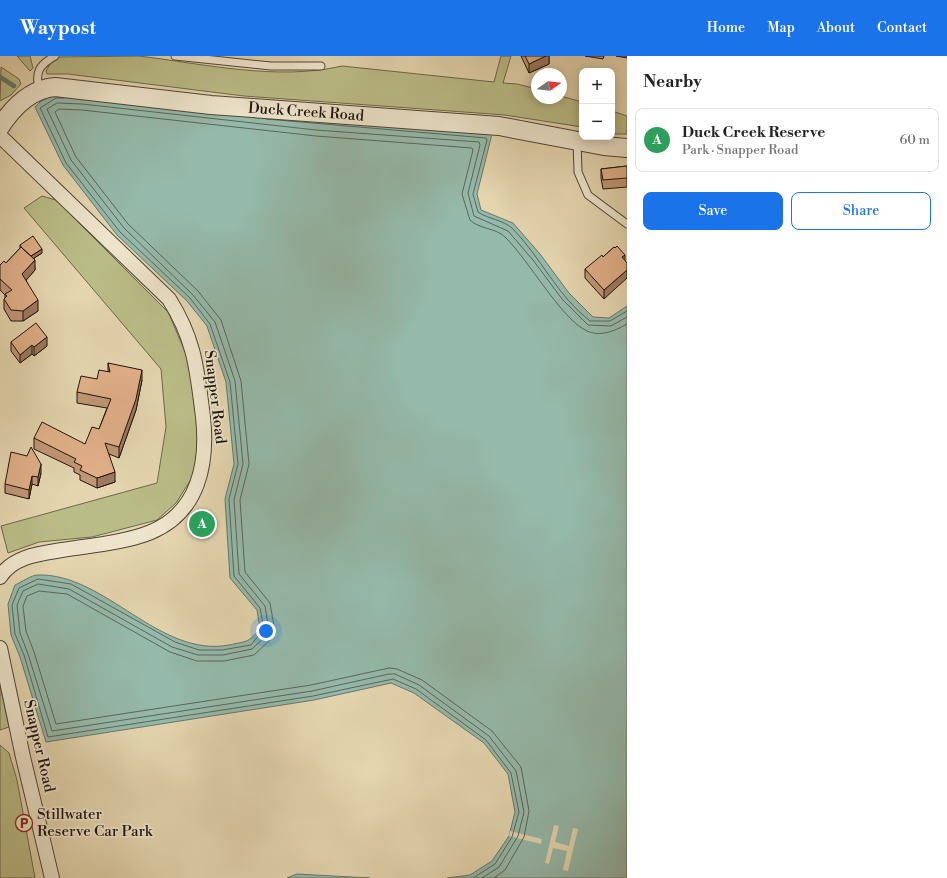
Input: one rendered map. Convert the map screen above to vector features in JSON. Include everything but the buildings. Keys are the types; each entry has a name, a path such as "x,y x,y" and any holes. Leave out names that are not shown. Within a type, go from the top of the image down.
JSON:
{"street":[{"name":"Duck Creek Road","path":"39,89 65,87 211,105 499,126 627,148"},
{"path":"0,127 12,111 32,93 39,89"},
{"name":"Snapper Road","path":"0,136 169,299 185,328 196,362 205,451 200,477 190,498 173,519 163,526 137,536 38,554 14,563 0,577"},
{"name":"Snapper Road","path":"0,648 23,757 53,877"}],"lane":[{"path":"39,89 36,79 38,70 47,60 55,56"},
{"path":"175,56 271,66 321,66"},
{"path":"577,140 578,172 588,195 627,224"}],"green space":[{"path":"17,56 30,56 33,68 30,71"},
{"path":"139,56 215,67 267,72 318,70 342,66 494,82 501,56 511,56 503,83 517,84 531,88 531,104 567,104 567,98 579,101 579,127 505,115 244,96 68,74 47,74 46,71 50,64 57,57"},
{"path":"1,67 19,79 21,84 11,95 0,101"},
{"path":"615,112 627,116 627,134 615,134"},
{"path":"42,196 56,200 168,312 187,356 200,427 197,470 176,503 157,520 92,537 39,542 8,553 1,526 157,483 166,427 161,369 24,208"},
{"path":"0,685 9,727 0,730"},
{"path":"0,745 9,753 17,780 35,878 0,878"}],"water":[{"path":"55,94 492,134 477,194 481,210 513,223 540,254 569,293 593,317 609,318 627,306 627,878 447,878 470,875 492,861 509,836 515,812 508,774 484,743 414,693 391,683 314,700 46,742 20,657 11,635 8,604 15,585 26,579 38,575 63,578 86,587 155,628 179,639 203,646 229,645 244,642 253,637 260,629 257,610 230,578 225,499 234,464 226,382 207,326 187,301 117,235 63,165 35,107 40,102"},
{"path":"297,874 370,878 287,878"}],"pier":[{"path":"554,825 559,826 555,842 569,846 573,828 578,829 568,871 563,870 567,851 553,848 549,864 545,863"},
{"path":"510,831 542,839 541,844 509,836"}],"waterway":[{"path":"0,77 14,86"}],"place":[{"name":"Duck Creek Reserve","path":"202,524"},
{"name":"Stillwater Reserve Car Park","path":"24,823"}]}
